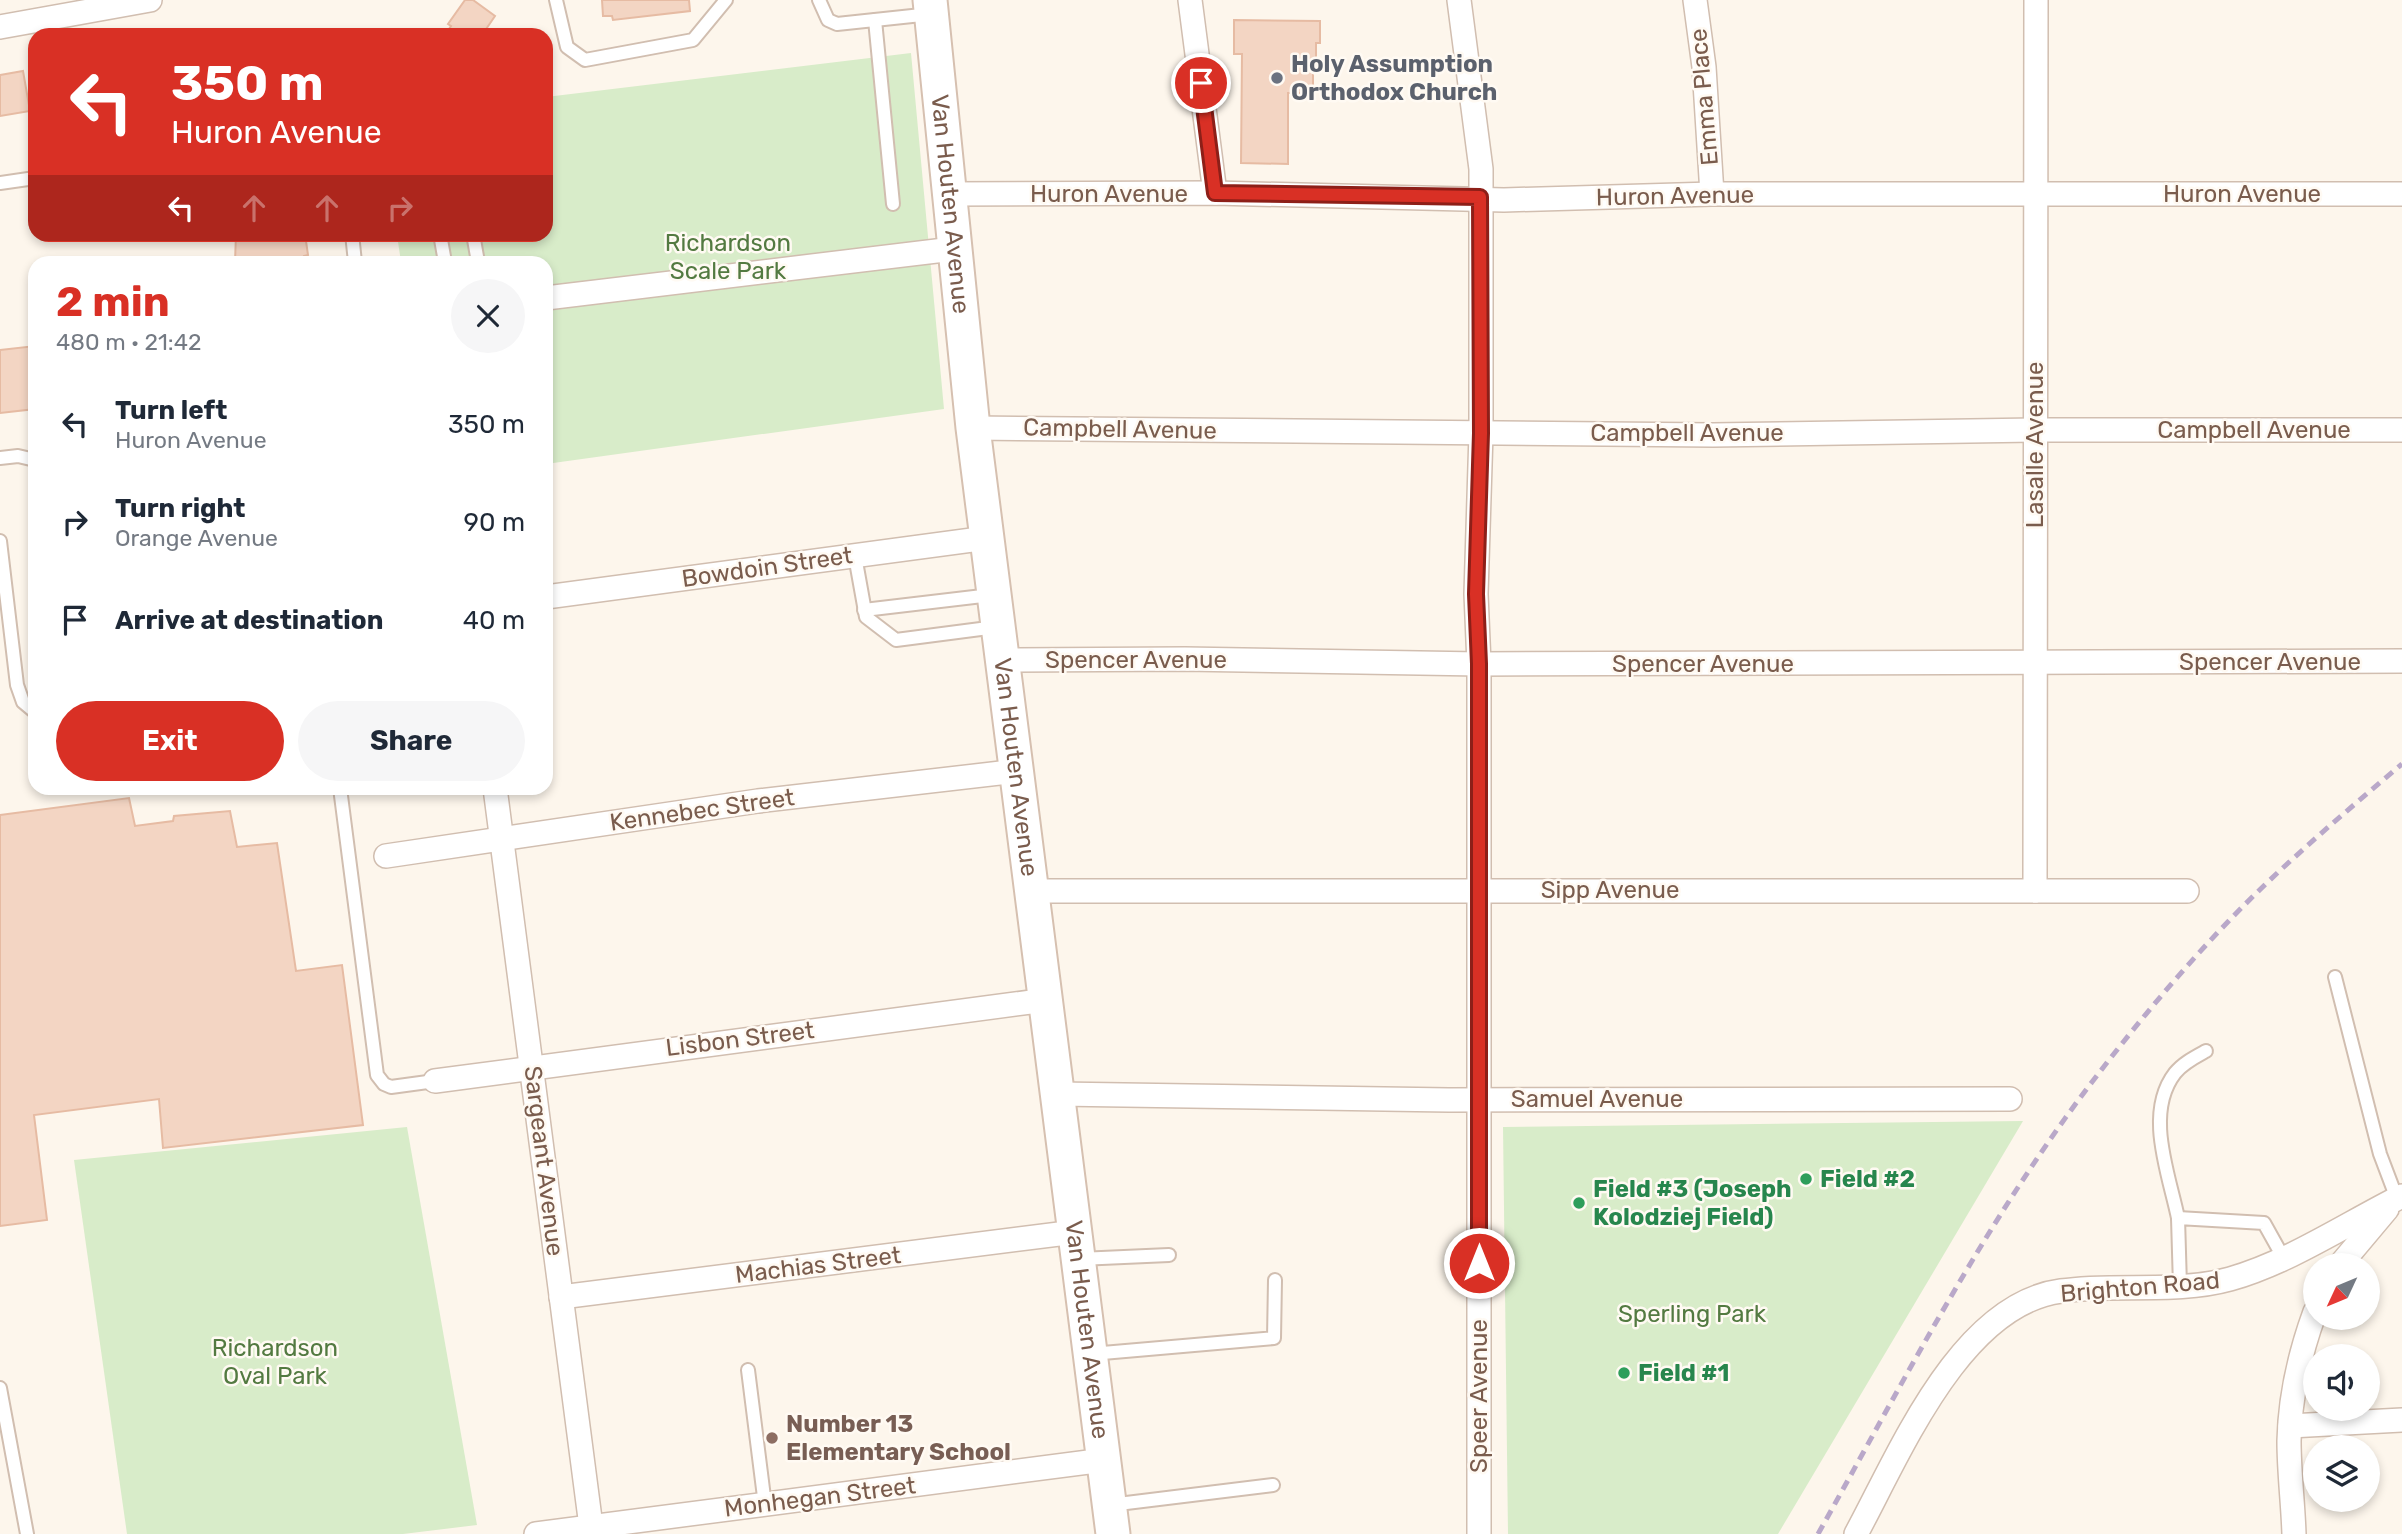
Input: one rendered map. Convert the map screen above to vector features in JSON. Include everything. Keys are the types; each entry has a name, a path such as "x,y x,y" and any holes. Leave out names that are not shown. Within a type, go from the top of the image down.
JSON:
{"main road":[{"name":"Van Houten Avenue","path":"931,7 953,249 973,428 1111,1520"}],"street":[{"path":"0,27 150,0"},
{"path":"1190,0 1215,193"},
{"name":"Speer Avenue","path":"1460,0 1481,169 1481,433 1476,594 1479,664 1479,1534"},
{"name":"Emma Place","path":"1695,0 1704,67 1712,194"},
{"name":"Lasalle Avenue","path":"2035,891 2036,0"},
{"name":"Huron Avenue","path":"949,194 1215,193 1480,197 1504,200 1712,194 2402,194"},
{"path":"553,297 953,249"},
{"name":"Campbell Avenue","path":"973,428 1713,435 2035,429 2402,429"},
{"name":"Bowdoin Street","path":"553,596 987,538"},
{"name":"Spencer Avenue","path":"1004,660 1185,659 1479,664 2402,661"},
{"name":"Kennebec Street","path":"386,856 758,801 1018,771"},
{"name":"Sargeant Avenue","path":"496,795 591,1531"},
{"name":"Sipp Avenue","path":"1033,891 2187,891"},
{"name":"Lisbon Street","path":"435,1081 531,1066 1046,1000"},
{"name":"Samuel Avenue","path":"1058,1094 1479,1100 2010,1099"},
{"path":"2351,1253 2399,1198"},
{"name":"Brighton Road","path":"1856,1534 1953,1362 1981,1333 2018,1306 2057,1291 2180,1286 2228,1280 2283,1257 2399,1198"},
{"name":"Machias Street","path":"561,1297 1077,1246"},
{"path":"2294,1534 2290,1426 2300,1363 2310,1330"},
{"path":"2290,1426 2402,1420"},
{"name":"Monhegan Street","path":"536,1534 591,1531 765,1504 1104,1460"}],"lane":[{"path":"556,0 567,47 584,60 693,40 726,0"},
{"path":"819,0 828,20 837,24 875,20 931,7"},
{"path":"875,20 893,204"},
{"path":"0,183 28,179"},
{"path":"0,458 18,456 28,458"},
{"path":"0,541 17,685 23,702 28,706"},
{"path":"855,556 866,617 896,640 997,611"},
{"path":"864,610 997,611"},
{"path":"341,795 377,1075 384,1084 391,1087 435,1081"},
{"path":"2335,977 2376,1141 2399,1198"},
{"path":"2180,1286 2178,1217 2159,1124 2168,1086 2175,1073 2206,1051"},
{"path":"2178,1217 2264,1223 2283,1257"},
{"path":"1077,1246 1169,1255"},
{"path":"1090,1354 1274,1338 1275,1280"},
{"path":"748,1370 765,1504"},
{"path":"0,1388 27,1534"},
{"path":"1111,1520 1273,1485"}],"green space":[{"name":"Richardson Scale Park","path":"911,53 944,409 553,463 553,256 400,256 398,242 553,242 553,96"},
{"name":"Sperling Park","path":"2023,1121 1778,1534 1508,1534 1503,1127"},
{"name":"Richardson Oval Park","path":"407,1127 477,1525 403,1534 127,1534 74,1160"}],"building":[{"path":"465,0 473,0 495,16 487,28 450,28 448,24"},
{"path":"602,0 689,0 690,11 613,20 612,16 603,16"},
{"name":"Holy Assumption Orthodox Church","path":"1234,20 1320,21 1320,43 1316,43 1316,63 1313,64 1313,93 1288,93 1288,164 1241,163 1242,54 1234,54"},
{"path":"23,71 28,111 0,116 0,75"},
{"path":"236,242 306,242 308,255 304,256 235,256"},
{"path":"28,347 28,410 0,413 0,350"},
{"path":"129,798 135,826 173,821 174,816 230,811 237,847 277,843 296,971 342,965 363,1125 163,1148 159,1099 34,1115 47,1220 0,1226 0,815"}],"railway":[{"path":"1818,1534 1981,1246 2053,1135 2092,1082 2137,1025 2234,916 2300,852 2402,764"}],"place":[{"name":"Holy Assumption Orthodox Church","path":"1277,78"},
{"name":"Field #2","path":"1806,1179"},
{"name":"Field #3 (Joseph Kolodziej Field)","path":"1579,1203"},
{"name":"Field #1","path":"1624,1373"},
{"name":"Number 13 Elementary School","path":"772,1438"}],"route":[{"path":"1201,83 1215,193 1480,197 1481,433 1476,594 1479,664 1479,1263"}]}
